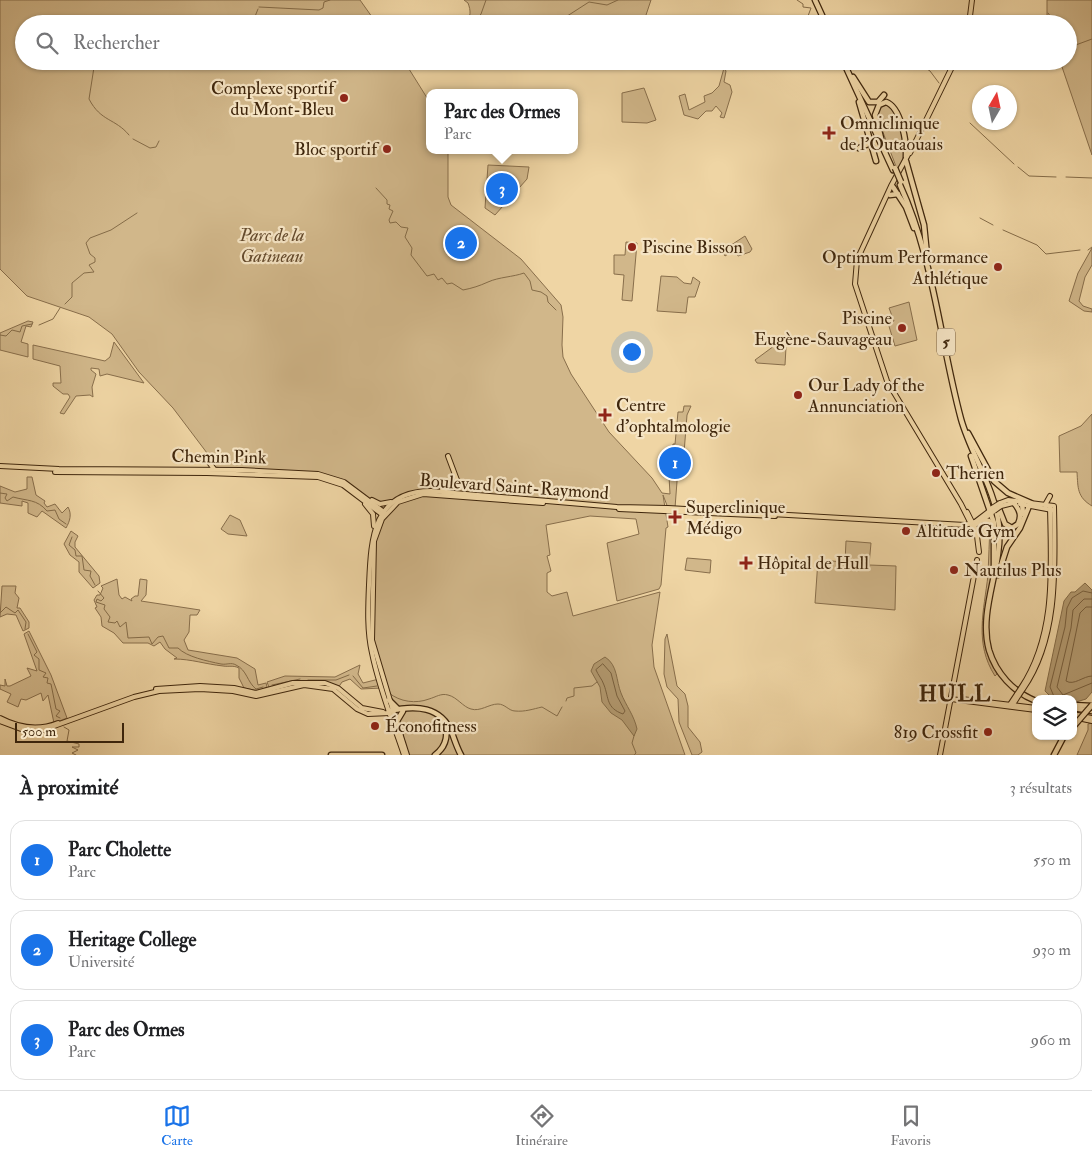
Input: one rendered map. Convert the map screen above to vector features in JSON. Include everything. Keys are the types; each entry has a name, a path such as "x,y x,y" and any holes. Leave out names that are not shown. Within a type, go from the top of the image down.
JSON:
{"highway":[{"path":"816,0 823,15"},
{"name":"5","path":"848,70 918,223 967,432 999,504 1002,540 989,625 992,653 999,668 1009,680 1032,698"},
{"name":"5","path":"849,70 894,169"},
{"path":"852,75 869,102 879,102 884,95"},
{"path":"856,88 876,161"},
{"path":"881,138 876,110 879,104 886,102 894,108 906,138 906,159 923,223 927,255"},
{"path":"859,148 866,144 869,138"},
{"name":"5","path":"901,184 914,219 927,264 958,407 968,440 990,491 997,515 999,546 996,578"},
{"path":"893,186 911,218 927,264"},
{"path":"890,195 898,194"},
{"path":"967,432 994,481 1008,493 1030,504 1008,546 996,578"},
{"path":"968,440 991,511 994,528 996,578"},
{"path":"999,504 1005,524 1012,528 1018,524 1020,517 1019,510 1014,503"},
{"path":"1022,503 1023,518"},
{"path":"983,520 989,521 994,528"},
{"path":"387,701 395,708 426,711 440,719 446,735 443,747 435,755"},
{"path":"1077,707 1090,707"},
{"path":"1077,719 1090,707"},
{"path":"1077,722 1090,707"},
{"path":"391,712 427,708 438,713 447,723 461,755"},
{"path":"400,734 397,721 402,710"},
{"path":"1056,755 1063,740"},
{"path":"331,755 382,755"},
{"path":"339,755 364,755"}],"main road":[{"path":"971,15 973,0"},
{"path":"940,755 980,541 961,504 887,380 856,288 856,263 949,70"},
{"path":"882,208 893,186"},
{"path":"424,491 448,490 455,485 456,477 448,456"},
{"path":"208,461 215,469 242,470"},
{"name":"Chemin Pink","path":"0,466 64,472 207,472 318,477 337,482 353,490"},
{"name":"Chemin Pink","path":"40,469 242,470 318,474 340,480 384,514"},
{"path":"353,490 380,504 389,503 400,498"},
{"path":"353,490 373,514 372,540"},
{"name":"Boulevard Saint-Raymond","path":"387,701 373,649 371,628 374,541 378,525 384,514 400,498 424,491 617,507 655,507 929,524 972,524"},
{"name":"Boulevard Saint-Raymond","path":"405,755 400,734 387,701 369,640 372,540 384,514 402,500 426,494 625,510 758,517 781,514"},
{"path":"1022,689 1035,663 1050,597 1052,572 1050,496"},
{"path":"972,524 1007,500 1050,508"},
{"path":"655,507 661,506 663,501"},
{"path":"999,504 1022,503"},
{"path":"773,514 777,508"},
{"path":"1010,706 1037,666 1053,600 1055,581 1050,508"},
{"path":"972,524 983,520 991,511"},
{"path":"783,521 784,516 788,515"},
{"path":"0,719 21,729 43,730 134,697 158,691 200,689 233,691 256,696 304,685 333,689 359,710 388,717 395,727"},
{"path":"953,690 954,696 959,698"},
{"path":"1010,706 1018,695"},
{"path":"951,699 959,698 1032,708"},
{"path":"951,699 1032,709"},
{"path":"1016,700 1020,706"},
{"path":"379,714 386,709 387,701"},
{"path":"379,714 391,712"},
{"name":"Boulevard Saint-Raymond","path":"391,712 405,755"},
{"path":"1077,716 1091,719"}],"green space":[{"name":"Parc de la Gatineau","path":"0,0 360,0 371,15 15,15 15,70 410,70 426,96 426,154 448,154 448,197 451,205 521,259 561,305 563,317 563,357 571,374 609,432 652,478 662,493 670,494 669,476 678,412 683,412 684,406 691,406 687,415 684,453 679,455 675,508 668,508 663,495 668,527 666,528 661,585 659,589 617,601 607,543 639,534 636,519 590,516 546,525 550,555 547,556 551,571 547,573 547,592 552,596 567,592 573,616 660,592 652,645 654,667 685,755 408,755 373,639 376,538 387,514 342,480 214,467 207,453 173,408 139,372 112,334 89,317 27,296 0,269"},
{"path":"464,0 651,0 646,15 470,15 468,3"},
{"path":"1047,0 1092,0 1092,155 1063,70 1077,70 1077,15 1047,15"},
{"path":"723,70 725,70 724,82 730,85 732,92 724,118 720,117 722,113 716,106 712,111 706,111 698,119 684,115 679,96 685,94 689,110 705,102 704,96 712,93 719,86"},
{"path":"644,88 656,120 647,123 622,122 622,93"},
{"path":"888,104 898,119 905,144 905,152 897,169 876,114 878,106"},
{"path":"488,165 529,167 527,179 495,215 485,208"},
{"path":"745,236 752,249 750,252 738,256 734,250 725,256 722,251"},
{"path":"626,242 637,243 632,301 622,300 624,275 614,274 614,255 625,255"},
{"path":"1092,248 1092,265 1085,277 1079,301 1083,306 1092,309 1092,312 1084,311 1069,301 1078,273"},
{"path":"661,276 677,277 684,283 691,284 693,277 700,282 695,297 688,297 686,313 657,311"},
{"path":"909,302 917,340 895,346 888,323 894,321 889,308"},
{"path":"28,321 33,322 31,327 26,326 21,342 28,344 28,357 0,350 0,333"},
{"path":"114,342 144,383 107,374 100,376 99,369 91,368 96,374 92,387 93,397 90,395 76,396 64,414 60,413 70,397 53,386 53,383 61,383 60,366 33,359 33,345 105,361 110,357"},
{"path":"774,346 786,347 785,365 757,363 755,360"},
{"path":"1092,414 1092,506 1081,496 1077,472 1060,472 1059,436 1081,426"},
{"path":"27,477 32,477 36,495 45,501 44,503 47,507 55,504 62,513 68,507 70,518 66,528 42,511 37,517 28,513 28,503 22,501 22,506 0,503 0,486 15,492 27,489"},
{"path":"230,515 240,520 247,536 228,534 221,529"},
{"path":"990,524 993,551 986,629 990,660 997,674 995,676 984,651 982,627 988,575"},
{"path":"71,531 78,536 75,547 99,576 100,583 93,588 79,572 79,562 70,555 64,544"},
{"path":"846,541 871,543 869,565 896,566 895,610 815,603 818,560 845,562"},
{"path":"687,558 711,560 710,573 685,570"},
{"path":"117,579 119,595 122,599 125,597 132,601 131,599 138,596 140,579 147,580 146,595 141,601 200,610 197,615 190,615 189,632 184,640 188,650 237,658 255,669 258,685 266,683 267,687 259,691 244,688 239,678 239,668 237,667 174,659 177,658 165,649 160,642 154,646 148,643 123,643 114,633 102,626 101,617 95,608 97,607 94,600 97,595 100,595 103,588 101,586"},
{"path":"2,586 16,586 15,593 19,598 17,608 20,608 29,622 29,628 23,631 16,615 7,614 0,617"},
{"path":"29,631 51,675 67,718 54,723 48,695 43,701 41,693 26,700 21,699 18,707 7,702 11,694 0,689 0,685 5,686 5,679 7,686 10,686 31,676 27,668 37,671 24,634"},
{"path":"667,634 677,686 685,694 688,706 688,727 700,742 702,752 698,755 692,755 679,722 678,699 667,687 664,674 665,639"},
{"path":"360,665 358,674 363,683 379,679 382,688 361,689 350,679 342,682 338,688 321,683 313,683 295,684 270,690 267,682 285,676 335,677"},
{"path":"1092,723 1092,755 1077,755 1088,730 1088,724"}],"water":[{"path":"1085,583 1092,590 1092,692 1086,699 1077,702 1077,695 1049,695 1045,691 1064,601 1071,592 1075,592"},
{"path":"605,657 612,664 621,693 636,724 637,729 634,736 622,720 611,713 602,702 600,687 591,671 594,664"}],"waterway":[{"path":"259,7 319,10 323,8 324,2 330,0"},
{"path":"480,15 486,0"},
{"path":"569,15 589,2 607,5 618,0"},
{"path":"797,0 803,4 803,7 811,8 808,15"},
{"path":"256,15 258,9"},
{"path":"1077,45 1092,39"},
{"path":"94,70 89,99 98,112 119,125 129,135"},
{"path":"928,70 939,83"},
{"path":"970,123 1014,164"},
{"path":"133,139 150,148 156,147 159,141"},
{"path":"1018,167 1029,176 1056,177"},
{"path":"1066,177 1092,178"},
{"path":"376,188 387,200 387,204 390,205 389,209 393,211 389,220 390,223 396,222 401,227 408,228 405,237 412,248 411,255 427,276 434,274 438,280 442,278 447,284 452,283 463,290 524,273 530,281 532,290 547,296 548,302 556,310"},
{"path":"65,304 72,297 72,283 84,273 94,272 89,265 95,262 95,258 90,254 86,243 90,238 111,230 137,213"},
{"path":"980,218 993,225"},
{"path":"1003,230 1037,245 1046,254 1080,250"},
{"path":"1088,250 1092,247"},
{"path":"39,325 53,319 60,308"},
{"path":"0,335 6,336 12,330 20,332 22,326 32,324"},
{"path":"0,493 7,494 5,498 7,501 13,497 36,502 47,511 55,510 59,519 66,524"},
{"path":"72,537 69,545 75,550 76,556 82,556 84,570 91,571 90,576 95,585"},
{"path":"98,591 104,598 101,601 97,599 96,602 105,605 104,609 110,617 108,622 115,623 117,621 120,627 126,622 128,638 149,637 152,644 158,637 163,636 169,648 178,648 192,656 210,662 234,664 240,667 256,689 263,687"},
{"path":"0,613 6,607 15,613 18,610 26,622 25,629"},
{"path":"28,634 37,652 34,655 39,659 39,670 46,673 43,677 48,678 47,683 51,684 56,709 60,711 56,716 60,718"},
{"path":"308,680 336,680 349,675"},
{"path":"353,676 363,688 377,686"},
{"path":"272,685 300,679"},
{"path":"566,701 567,698 574,696 574,688 592,686 597,682"},
{"path":"389,693 403,700 414,702 448,695 474,710 498,704 515,711 526,711 542,707 557,716 562,707"},
{"path":"64,727 69,730 67,741 79,744 79,747 72,747 78,750 72,753 76,755"},
{"path":"634,736 632,743 636,753 634,755"}],"place":[{"name":"Complexe sportif du Mont-Bleu","path":"344,98"},
{"name":"Omniclinique de l'Outaouais","path":"829,133"},
{"name":"Bloc sportif","path":"387,149"},
{"name":"Parc des Ormes","path":"502,189"},
{"name":"Heritage College","path":"461,243"},
{"name":"Piscine Bisson","path":"632,247"},
{"name":"Optimum Performance Athlétique","path":"998,267"},
{"name":"Piscine Eugène-Sauvageau","path":"902,328"},
{"name":"Our Lady of the Annunciation","path":"798,395"},
{"name":"Centre d'ophtalmologie","path":"605,415"},
{"name":"Parc Cholette","path":"675,463"},
{"name":"Therien","path":"936,473"},
{"name":"Superclinique Médigo","path":"675,517"},
{"name":"Altitude Gym","path":"906,531"},
{"name":"Hôpital de Hull","path":"746,563"},
{"name":"Nautilus Plus","path":"954,570"},
{"name":"Éconofitness","path":"375,726"},
{"name":"819 Crossfit","path":"988,732"}],"district":[{"name":"HULL","path":"955,694"}]}
